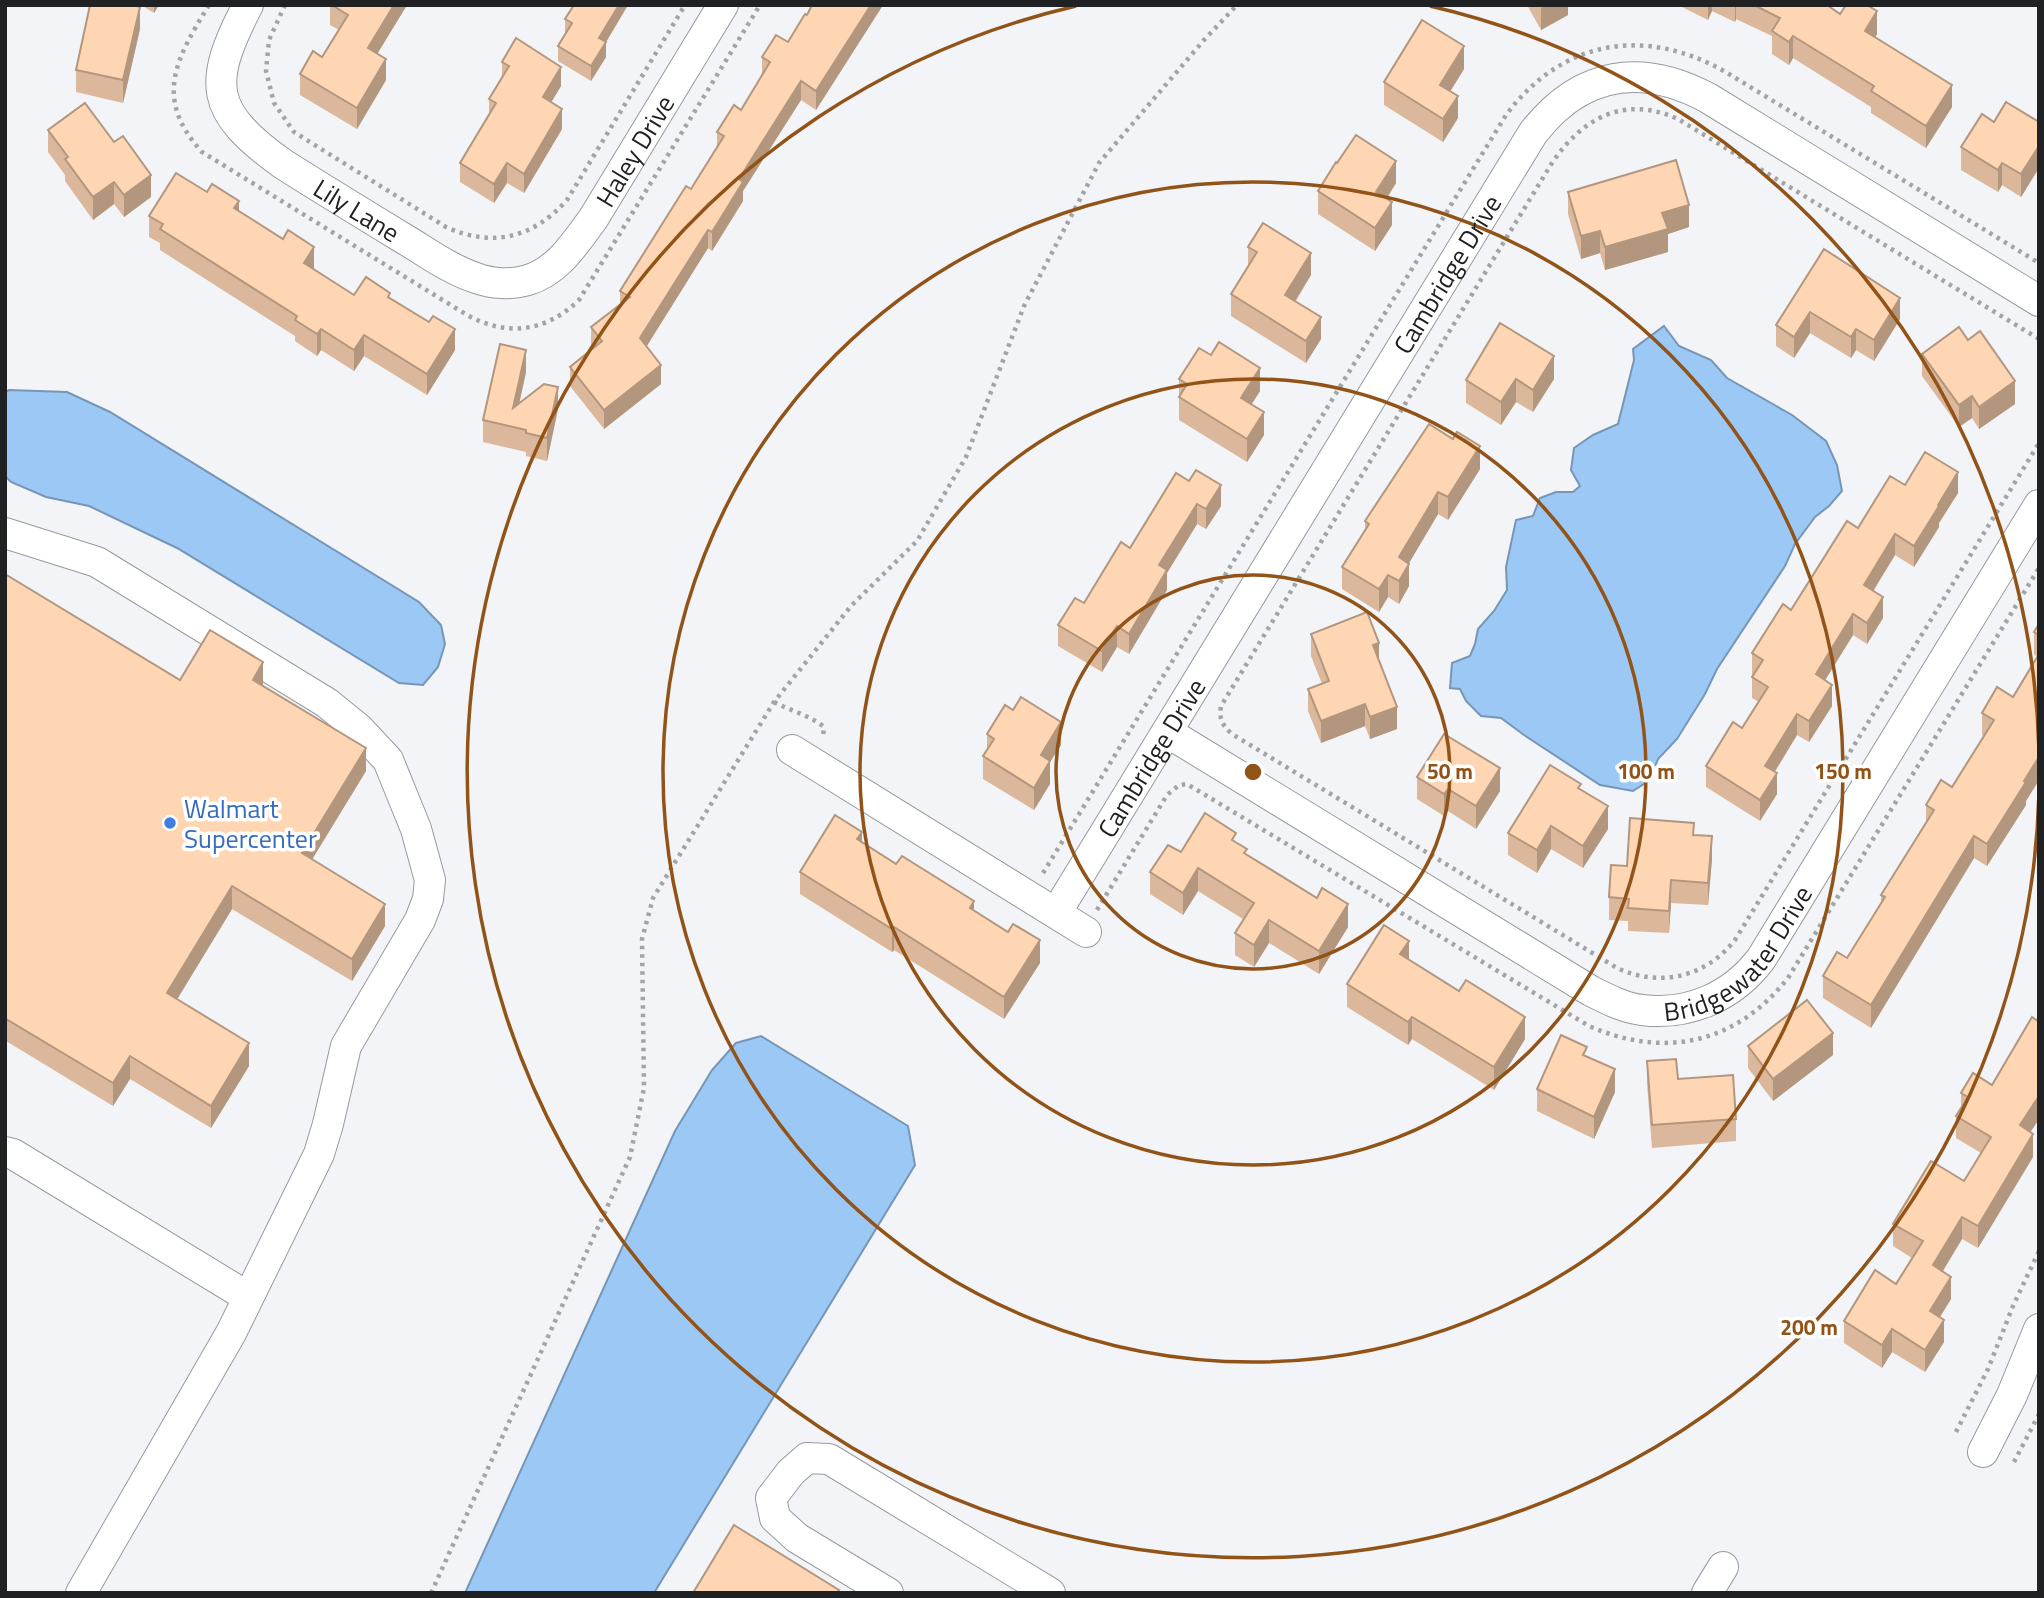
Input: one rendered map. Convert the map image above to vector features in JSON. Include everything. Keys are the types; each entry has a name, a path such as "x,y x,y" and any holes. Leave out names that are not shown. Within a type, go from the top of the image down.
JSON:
{"street":[{"name":"Lily Lane","path":"248,5 225,54 220,86 230,113 240,128 283,164 457,270 492,282 528,280"},
{"name":"Haley Drive","path":"528,280 543,274 556,264 593,219 723,5"},
{"name":"Cambridge Drive","path":"1056,913 1533,133 1548,114 1567,98 1604,81 1632,77 1662,79 1693,90 2039,300"},
{"name":"Bridgewater Drive","path":"1167,732 1591,991 1642,1010 1689,1007 1728,991 1761,959 2039,505"},
{"path":"5,533 97,562 327,703 359,729 388,760 416,829 430,880 424,910 346,1046 319,1154 231,1334 81,1593"},
{"path":"792,750 1056,913 1088,925"},
{"path":"5,1152 13,1154 248,1297"},
{"path":"1983,1452 2012,1395 2039,1329"},
{"path":"888,1593 797,1538 775,1518 771,1498 791,1472 807,1458 829,1459 1050,1593"},
{"path":"1707,1593 1723,1567"}],"path":[{"path":"209,5 183,49 173,84 180,120 202,152 467,315 482,323 511,328 544,325 579,300 760,5"},
{"path":"285,5 269,40 266,71 274,103 294,132 446,227 462,234 492,238 522,233 537,226 567,200 685,5"},
{"path":"1042,874 1506,115 1525,92 1549,72 1567,61 1612,47 1649,46 1690,54 1724,71 2039,263"},
{"path":"2039,339 1678,120 1656,111 1633,110 1613,113 1595,120 1571,137 1552,163 1221,706 1220,719 1232,734 1617,968 1658,979 1695,972 1724,954 1740,932 2039,443"},
{"path":"1088,925 1167,795 1179,785 1187,783 1589,1026 1625,1039 1649,1043 1685,1041 1717,1033 1762,1006 1788,978 2039,568"},
{"path":"1956,1432 1983,1381 2013,1306 2039,1251"},
{"path":"2014,1462 2039,1414"}],"water":[{"path":"1664,326 1679,346 1711,360 1727,378 1792,415 1826,441 1837,465 1842,491 1815,517 1795,544 1785,566 1717,669 1677,739 1658,759 1650,780 1633,791 1600,785 1501,718 1481,716 1466,701 1460,689 1450,688 1452,663 1470,656 1478,629 1507,590 1506,567 1516,520 1533,516 1540,498 1556,492 1573,492 1580,486 1571,470 1574,448 1593,435 1618,424 1634,360 1633,349"},
{"path":"5,392 67,392 110,412 419,602 441,625 445,644 438,667 423,685 399,683 177,548 89,506 46,497 11,482 5,476"},
{"path":"761,1036 908,1126 915,1165 654,1593 465,1593 675,1131 712,1070 736,1043"}],"building":[{"path":"90,5 140,7 123,80 76,70"},
{"path":"332,5 394,5 368,48 386,59 357,108 300,74 313,51 322,57 348,15"},
{"path":"574,5 619,5 599,38 606,42 591,66 558,46 572,23 565,19"},
{"path":"812,5 871,5 816,91 801,81 739,179 743,182 712,232 708,230 640,338 661,365 604,410 570,367 602,341 591,327 630,297 620,291 686,186 691,189 724,136 717,132 734,105 741,110 770,62 762,57 776,35 788,42"},
{"path":"1754,5 1827,5 1840,14 1846,5 1867,5 1877,11 1865,31 1952,85 1926,126 1871,91 1874,86 1793,36 1789,42 1772,31 1780,18"},
{"path":"1422,20 1464,46 1440,85 1458,96 1443,119 1384,82"},
{"path":"516,38 561,67 543,97 562,109 524,174 507,163 494,184 460,163 496,103 489,99 509,66 502,62"},
{"path":"2006,102 2039,122 2039,146 2021,174 2002,163 1998,170 1961,147 1982,114 1994,122"},
{"path":"85,103 114,142 123,136 151,175 124,195 114,182 93,197 48,130"},
{"path":"1356,135 1396,161 1376,192 1392,202 1375,228 1318,191"},
{"path":"1676,160 1689,205 1662,213 1668,229 1605,247 1600,231 1581,236 1568,192"},
{"path":"176,173 207,192 212,184 239,201 234,208 283,239 288,230 314,247 304,263 354,295 366,277 390,293 388,297 429,322 433,316 455,329 427,374 364,335 354,350 321,329 317,334 295,320 297,316 160,229 163,224 149,216"},
{"path":"1263,223 1311,253 1285,295 1321,317 1306,341 1231,294 1257,252 1248,247"},
{"path":"1824,249 1900,298 1874,340 1856,329 1851,337 1810,312 1794,337 1776,325"},
{"path":"1500,323 1554,356 1533,390 1516,379 1501,402 1466,380"},
{"path":"1959,327 1968,340 1980,331 2015,381 1979,407 1972,396 1959,405 1922,354"},
{"path":"1219,342 1260,368 1241,398 1264,412 1247,439 1179,397 1187,384 1179,379 1199,348 1211,355"},
{"path":"500,344 526,350 513,408 544,384 558,387 547,438 483,420"},
{"path":"1429,424 1453,439 1457,432 1480,446 1448,497 1438,492 1399,557 1409,564 1399,581 1388,575 1379,589 1342,567 1369,524 1365,521"},
{"path":"1925,452 1958,472 1914,546 1895,534 1864,585 1883,597 1867,623 1853,614 1816,674 1832,685 1809,721 1797,714 1765,766 1777,773 1760,800 1706,766 1733,722 1742,728 1768,687 1752,677 1763,660 1752,653 1783,604 1791,610 1847,521 1858,528 1890,476 1905,485"},
{"path":"1196,470 1221,485 1206,509 1197,504 1159,565 1167,570 1129,634 1117,626 1102,651 1058,625 1075,598 1084,603 1121,542 1130,548 1176,473 1189,481"},
{"name":"Walmart Supercenter","path":"5,574 180,680 210,630 263,662 253,680 366,748 302,853 385,904 352,959 232,886 167,993 249,1043 211,1106 130,1056 113,1083 5,1020"},
{"path":"1367,612 1379,643 1373,645 1397,707 1370,717 1365,704 1321,721 1308,689 1329,681 1311,634"},
{"path":"2039,654 2039,757 1987,844 1974,836 1871,1005 1823,976 1837,952 1847,958 1885,897 1881,895 1934,810 1926,805 1941,780 1952,787 1994,720 1982,713 1997,687 2013,697"},
{"path":"1021,697 1061,722 1041,755 1050,761 1034,788 983,756 994,739 987,734 1005,705 1013,710"},
{"path":"1444,734 1500,768 1476,806 1448,789 1444,794 1417,777"},
{"path":"1550,765 1581,784 1578,788 1608,806 1583,846 1551,826 1537,850 1508,833"},
{"path":"1205,813 1236,833 1232,840 1247,849 1244,853 1317,898 1322,888 1348,904 1319,951 1269,920 1254,945 1235,933 1254,903 1198,868 1183,893 1150,872 1168,845 1181,852"},
{"path":"835,815 862,832 857,839 896,864 902,856 974,901 970,908 1008,932 1013,924 1040,940 1004,997 894,927 892,929 800,872"},
{"path":"1630,818 1694,823 1693,835 1712,836 1708,883 1671,880 1669,911 1628,908 1629,899 1609,897 1611,865 1627,866"},
{"path":"1384,925 1409,941 1400,954 1459,991 1466,980 1525,1017 1494,1067 1412,1017 1408,1022 1347,984"},
{"path":"1807,1000 1833,1033 1773,1079 1748,1046"},
{"path":"2032,1017 2038,1021 2039,1019 2039,1096 2020,1125 2033,1134 1978,1226 1962,1217 1933,1265 1951,1277 1930,1311 1944,1320 1925,1350 1892,1329 1882,1345 1844,1321 1875,1270 1896,1284 1923,1241 1893,1224 1931,1161 1964,1181 1991,1137 1956,1116 1968,1097 1961,1093 1973,1073 1992,1085"},
{"path":"1561,1035 1587,1047 1583,1055 1615,1069 1594,1117 1537,1089"},
{"path":"1676,1059 1678,1079 1733,1075 1736,1119 1652,1125 1647,1061"},
{"path":"734,1525 839,1590 837,1593 693,1593"}],"place":[{"name":"Walmart Supercenter","path":"170,823"}]}
